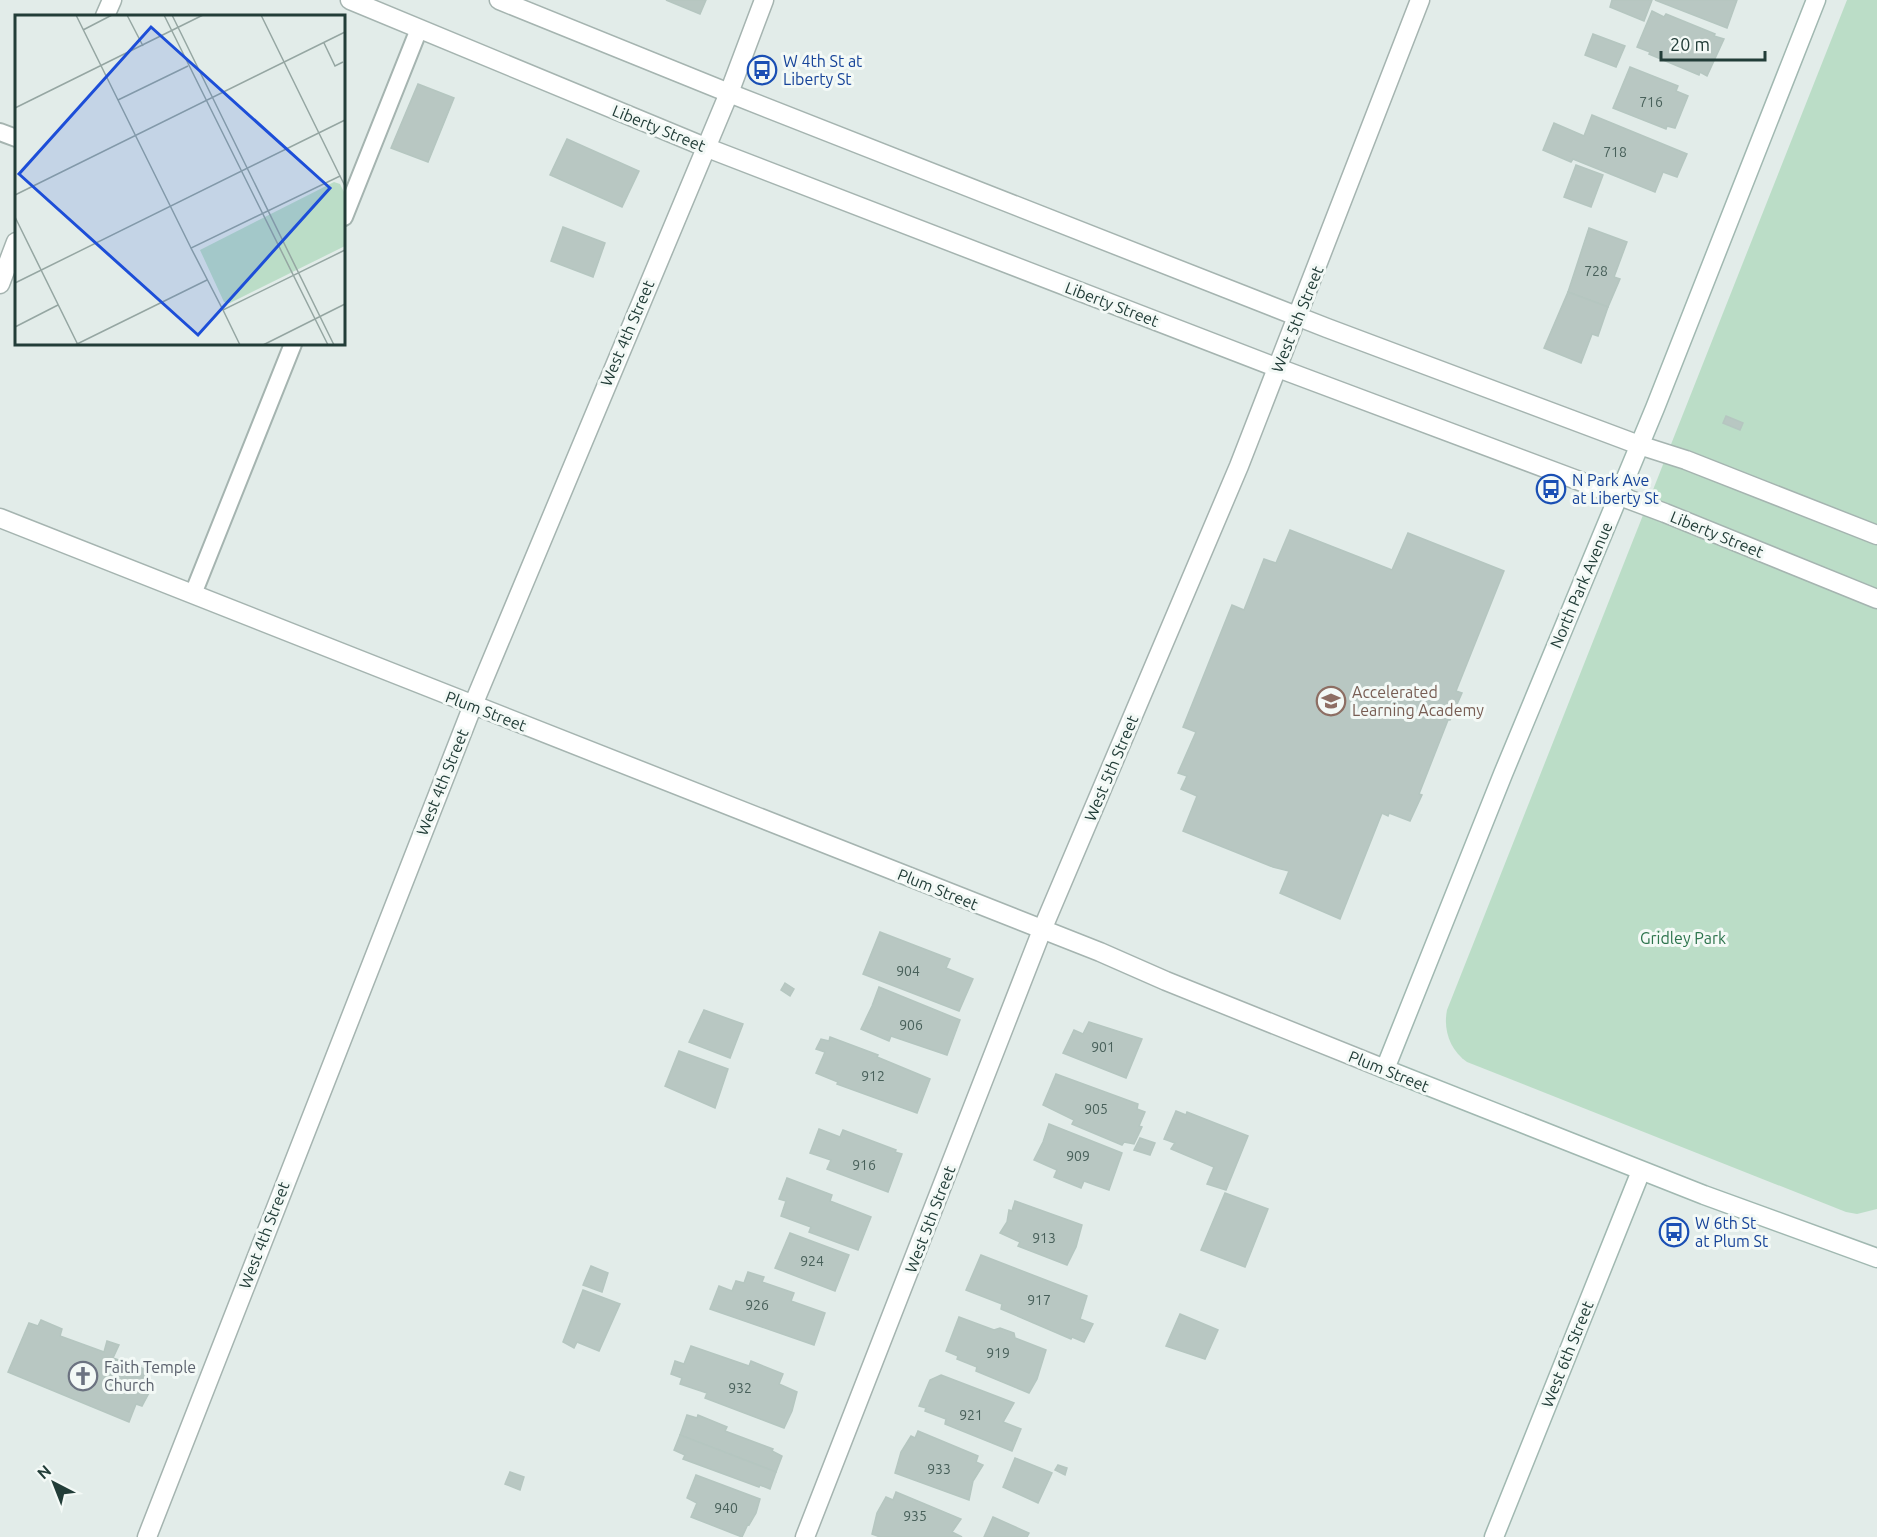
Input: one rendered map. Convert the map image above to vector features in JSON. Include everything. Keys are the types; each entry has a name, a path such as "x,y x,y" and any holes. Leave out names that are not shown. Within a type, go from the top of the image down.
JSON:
{"street":[{"path":"105,15 112,0"},
{"name":"Liberty Street","path":"350,0 705,147 1278,368 1665,513 1877,599"},
{"path":"499,0 729,93 1298,316 1639,445 1686,460 1877,535"},
{"name":"West 4th Street","path":"147,1537 473,705 729,93 764,0"},
{"name":"West 5th Street","path":"805,1537 1042,930 1234,477 1420,0"},
{"name":"North Park Avenue","path":"1385,1069 1501,778 1656,408 1816,0"},
{"path":"0,284 15,245"},
{"name":"Plum Street","path":"0,518 1100,952 1166,981 1641,1171 1877,1258"},
{"name":"West 6th Street","path":"1494,1537 1641,1171"}],"lane":[{"path":"345,214 419,29"},
{"path":"0,132 15,138"},
{"path":"193,594 293,345"}],"green space":[{"name":"Gridley Park","path":"1847,0 1877,0 1877,1209 1857,1214 1846,1212 1467,1062 1452,1046 1446,1025 1447,1010"}],"building":[{"path":"666,0 706,0 700,14"},
{"path":"1612,0 1652,0 1644,21 1610,7"},
{"path":"1655,0 1737,0 1727,28"},
{"path":"1652,11 1664,17 1666,14 1724,39 1707,76 1700,72 1699,75 1637,47"},
{"path":"1593,34 1625,46 1616,67 1585,55"},
{"path":"1630,67 1678,86 1676,91 1688,96 1675,128 1667,126 1666,129 1613,108"},
{"path":"418,84 454,98 428,162 391,148"},
{"path":"1592,115 1687,154 1677,177 1663,172 1655,192 1573,159 1571,162 1543,150 1554,123 1584,136"},
{"path":"567,139 639,171 622,207 550,175"},
{"path":"1576,165 1603,175 1591,207 1564,197"},
{"path":"563,227 605,243 593,277 551,261"},
{"path":"1589,228 1627,242 1614,277 1620,279 1608,307 1568,292"},
{"path":"1568,292 1608,307 1598,336 1592,334 1581,363 1544,348"},
{"path":"1726,416 1743,423 1740,430 1723,423"},
{"path":"1290,530 1392,570 1408,533 1504,571 1456,691 1462,693 1448,720 1419,794 1422,795 1410,821 1389,813 1388,816 1382,813 1340,919 1280,893 1289,871 1273,867 1183,831 1197,796 1181,789 1187,776 1178,773 1196,732 1183,727 1232,605 1244,610 1264,559 1276,563"},
{"path":"880,932 950,959 946,968 973,979 959,1011 863,974"},
{"path":"785,983 794,989 790,996 781,990"},
{"path":"879,987 960,1020 947,1055 891,1036 889,1041 861,1029"},
{"path":"704,1010 743,1024 730,1058 689,1042"},
{"path":"1089,1022 1142,1039 1126,1078 1063,1053 1074,1030 1083,1034"},
{"path":"830,1037 878,1055 877,1057 930,1079 917,1113 837,1084 838,1082 816,1073 825,1052 816,1049 821,1039 829,1041"},
{"path":"679,1051 728,1069 715,1108 665,1086"},
{"path":"1056,1074 1138,1104 1137,1109 1145,1112 1139,1126 1142,1127 1134,1144 1124,1142 1122,1145 1072,1124 1074,1120 1043,1105"},
{"path":"1176,1111 1186,1115 1187,1112 1248,1136 1226,1190 1207,1184 1214,1167 1171,1149 1175,1143 1164,1139"},
{"path":"1049,1124 1122,1153 1109,1190 1084,1181 1081,1188 1054,1177 1057,1170 1034,1160"},
{"path":"819,1129 840,1137 843,1130 902,1154 888,1192 827,1169 831,1160 810,1153"},
{"path":"1140,1138 1155,1143 1150,1155 1134,1150"},
{"path":"787,1178 832,1195 830,1201 871,1217 858,1250 809,1232 811,1227 781,1216 786,1201 779,1199"},
{"path":"1225,1193 1268,1209 1245,1267 1201,1250"},
{"path":"1015,1201 1082,1225 1076,1247 1067,1265 1018,1246 1020,1242 1000,1233"},
{"path":"790,1233 849,1255 835,1291 775,1268"},
{"path":"981,1255 1087,1296 1080,1319 1093,1324 1084,1342 1072,1337 1071,1339 1001,1309 1002,1304 966,1290"},
{"path":"591,1266 608,1273 602,1292 583,1285"},
{"path":"748,1272 764,1277 762,1282 794,1293 791,1301 825,1313 814,1345 710,1309 719,1286 732,1291 736,1281 744,1283"},
{"path":"583,1290 620,1304 599,1351 577,1342 574,1348 563,1342"},
{"path":"1180,1314 1218,1330 1205,1359 1166,1346"},
{"path":"959,1317 994,1330 1000,1328 1014,1333 1015,1338 1046,1350 1037,1379 1029,1393 976,1371 977,1367 957,1359 958,1356 946,1351"},
{"path":"41,1320 62,1329 60,1336 104,1352 107,1341 119,1345 113,1358 150,1371 142,1388 150,1391 142,1406 136,1404 129,1422 8,1372 29,1323 38,1326"},
{"path":"691,1346 749,1366 751,1361 783,1374 779,1384 797,1392 784,1428 705,1398 707,1393 680,1384 682,1378 671,1374 675,1361 684,1364"},
{"path":"941,1375 1014,1403 1003,1422 1021,1429 1012,1451 945,1424 946,1419 925,1411 926,1408 919,1406 930,1380"},
{"path":"687,1415 697,1418 698,1415 727,1427 725,1431 773,1449 772,1451 782,1456 776,1472 680,1435"},
{"path":"918,1431 978,1456 976,1462 983,1465 973,1481 969,1500 895,1473 901,1452 911,1436 915,1438"},
{"path":"680,1435 776,1472 770,1489 683,1459 685,1455 674,1450"},
{"path":"1015,1458 1052,1473 1038,1503 1003,1487"},
{"path":"1058,1465 1067,1468 1065,1475 1055,1470"},
{"path":"510,1472 524,1477 520,1490 505,1484"},
{"path":"696,1475 760,1499 756,1513 742,1537 691,1517 697,1503 687,1498"},
{"path":"896,1492 961,1519 952,1532 962,1537 880,1537 872,1534 877,1513 886,1497 893,1500"},
{"path":"993,1517 1029,1533 1027,1537 984,1537"}],"place":[{"name":"W 4th St at Liberty St","path":"762,70"},
{"name":"N Park Ave at Liberty St","path":"1551,489"},
{"name":"Accelerated Learning Academy","path":"1331,701"},
{"name":"W 6th St at Plum St","path":"1674,1232"},
{"name":"Faith Temple Church","path":"83,1376"}]}
